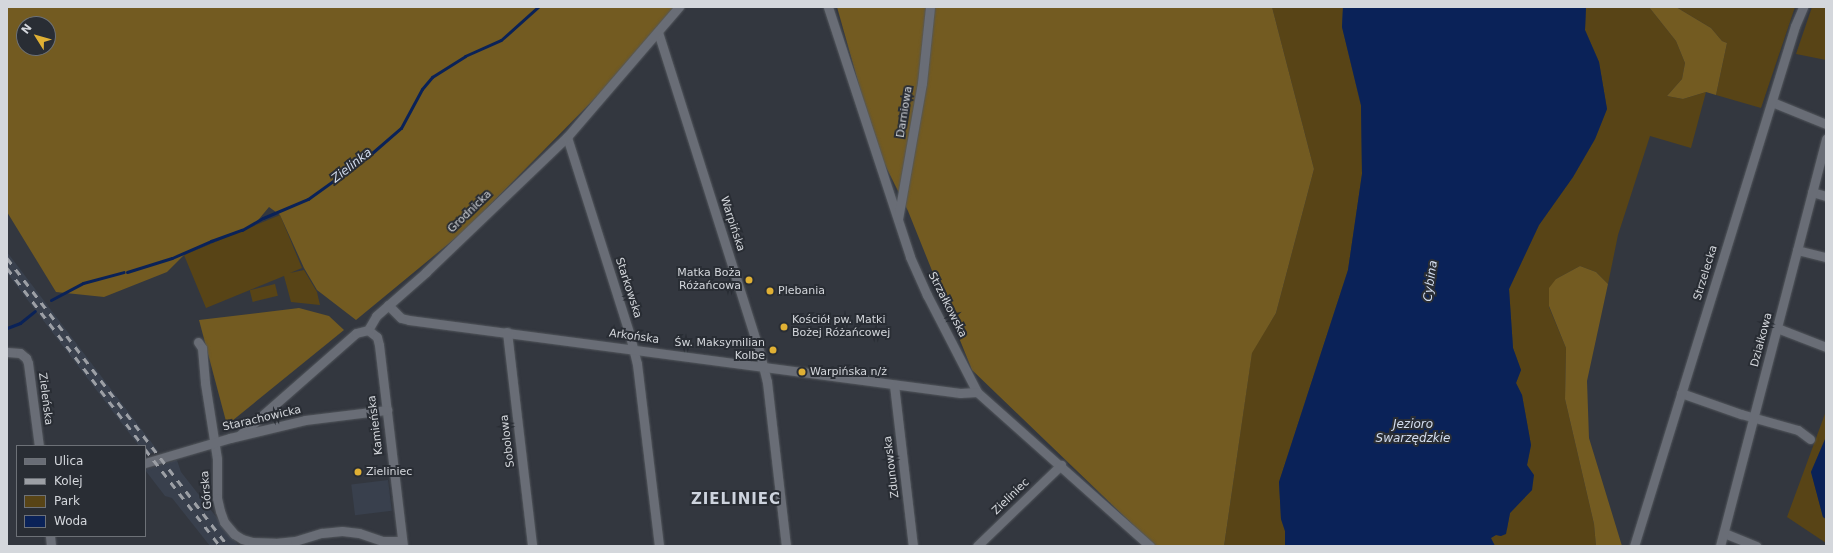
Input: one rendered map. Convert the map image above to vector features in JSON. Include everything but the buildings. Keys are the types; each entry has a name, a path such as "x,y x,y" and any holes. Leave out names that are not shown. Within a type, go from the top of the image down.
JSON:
{"street":[{"name":"Grodnicka","path":"368,330 376,316 426,272 567,137 679,7"},
{"name":"Strzałkowska","path":"828,7 910,257 927,295 977,392 1061,465 1150,546"},
{"name":"Darniowa","path":"898,220 922,84 930,7"},
{"name":"Strzelecka","path":"1634,546 1795,26 1803,7"},
{"name":"Warpińska","path":"658,32 767,382 786,546"},
{"path":"1772,102 1826,124"},
{"name":"Starkowska","path":"567,137 634,349 659,546"},
{"name":"Działkowa","path":"1720,546 1826,139"},
{"path":"1812,192 1826,196"},
{"path":"1797,250 1826,257"},
{"name":"Arkońska","path":"388,305 401,318 409,320 894,385 960,393 977,392"},
{"path":"1777,328 1826,347"},
{"path":"239,436 356,333 368,330"},
{"name":"Kamieńska","path":"368,330 377,337 379,345 402,544"},
{"name":"Sobolowa","path":"507,332 532,546"},
{"name":"Górska","path":"198,342 202,348 205,383 217,459 217,498 220,511 229,529 242,539 261,542 288,542 322,533 342,531 359,533 382,541 402,544"},
{"name":"Zieleńska","path":"7,352 23,356 29,370 39,445"},
{"name":"Zdunowska","path":"894,385 913,546"},
{"path":"1681,393 1741,414 1754,416 1798,430 1810,439"},
{"name":"Starachowicka","path":"146,463 239,436 305,420 387,410"},
{"path":"262,416 260,420 264,430"},
{"name":"Zieliniec","path":"977,546 1061,465"},
{"path":"1724,533 1756,546"}],"shaded area":[{"path":"7,7 674,7 614,79 464,231 356,320 317,290 304,268 280,215 269,207 254,225 185,254 167,272 104,297 56,292 7,212"},
{"path":"837,7 1272,7 1314,169 1276,313 1252,353 1224,546 1155,546 972,370 908,211 877,149"},
{"path":"1649,7 1676,7 1711,28 1722,41 1727,43 1716,95 1706,92 1683,99 1667,96 1682,79 1685,63 1676,41"},
{"path":"7,252 158,451 146,455 146,445 138,445 7,273"},
{"path":"1580,266 1596,272 1608,284 1587,381 1589,438 1622,546 1596,546 1594,524 1565,399 1566,348 1549,306 1549,288 1556,279"},
{"path":"299,308 329,316 344,330 227,425 199,320"},
{"path":"177,460 181,472 239,546 210,546 172,498 165,496 146,470"},
{"path":"388,480 392,511 355,515 351,485"}],"green space":[{"path":"1272,7 1343,7 1342,27 1361,106 1362,174 1348,270 1279,482 1281,519 1285,531 1285,546 1224,546 1252,352 1276,313 1314,169"},
{"path":"1586,7 1649,7 1676,41 1685,63 1682,79 1667,96 1683,99 1706,92 1691,148 1650,136 1618,235 1608,284 1596,272 1580,266 1556,279 1549,307 1566,348 1565,399 1594,524 1596,546 1495,546 1490,538 1496,535 1501,536 1507,529 1510,513 1532,490 1527,465 1531,445 1522,395 1516,383 1521,370 1513,348 1509,289 1539,225 1573,177 1595,139 1607,109 1599,62 1585,30"},
{"path":"1676,7 1795,7 1761,108 1716,95 1727,43 1722,41 1711,28"},
{"path":"1812,7 1826,7 1826,60 1796,54"},
{"path":"280,215 302,268 290,273 304,270 317,292 320,305 291,302 284,276 206,308 184,255"},
{"path":"275,284 278,296 253,302 250,290"},
{"path":"1826,411 1826,437 1811,472 1823,517 1826,519 1826,543 1787,517"}],"water":[{"name":"Jezioro Swarzędzkie","path":"1343,7 1586,7 1585,30 1599,62 1607,109 1595,139 1573,177 1539,225 1509,289 1513,348 1521,370 1516,383 1522,395 1531,445 1527,465 1534,475 1532,490 1510,513 1506,534 1501,536 1496,535 1491,538 1495,546 1285,546 1285,531 1281,519 1279,482 1348,270 1362,174 1361,105 1342,27"},
{"path":"1826,437 1826,519 1823,517 1811,472"}],"waterway":[{"name":"Zielinka","path":"127,272 172,258 211,241 242,230 263,218 308,199 372,153 401,128 422,89 432,77 465,56 501,40 538,7"},
{"name":"Zielinka","path":"51,300 83,283 124,272"},
{"name":"Zielinka","path":"7,328 20,323 35,311"}],"railway":[{"path":"7,258 228,546"},
{"path":"7,268 142,445"},
{"path":"146,450 220,546"}],"place":[{"name":"Matka Boża Różańcowa","path":"749,280"},
{"name":"Plebania","path":"770,291"},
{"name":"Kościół pw. Matki Bożej Różańcowej","path":"784,327"},
{"name":"Św. Maksymilian Kolbe","path":"773,350"},
{"name":"Warpińska n/ż","path":"802,372"},
{"name":"Zieliniec","path":"358,472"}],"district":[{"name":"ZIELINIEC","path":"736,500"}],"water label":[{"name":"Cybina","path":"1431,281"}]}
